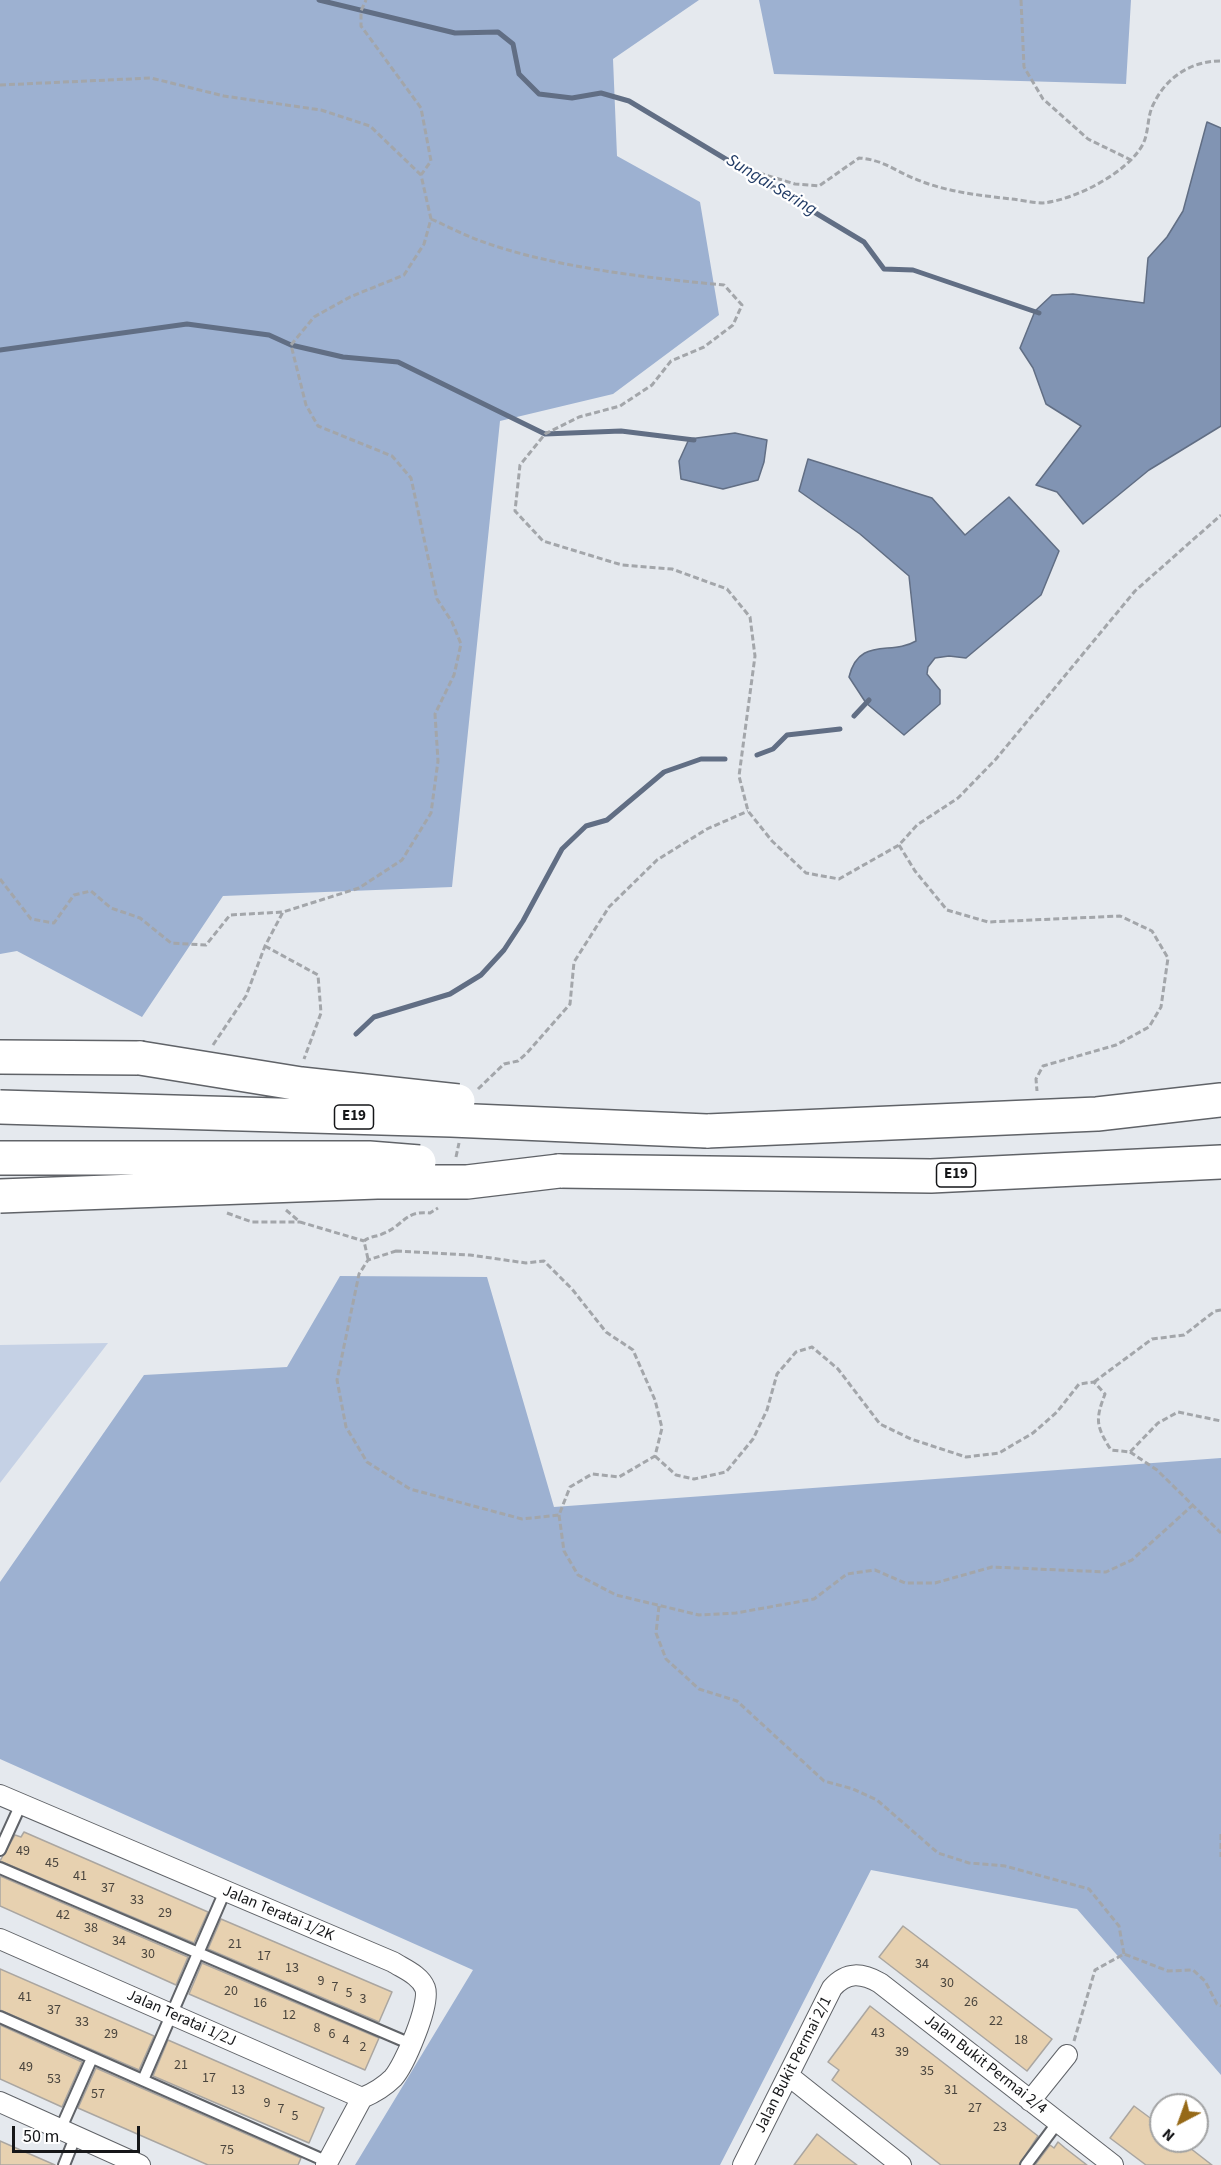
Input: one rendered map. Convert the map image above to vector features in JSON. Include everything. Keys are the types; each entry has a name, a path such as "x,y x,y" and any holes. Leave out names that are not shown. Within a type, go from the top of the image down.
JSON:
{"highway":[{"path":"0,1057 140,1058 301,1084 707,1131"},
{"name":"E19","path":"0,1107 451,1120 707,1131 1041,1117 1221,1100"},
{"name":"E19","path":"0,1158 369,1158 559,1171 931,1176 1221,1162"},
{"path":"0,1196 376,1182 467,1182 559,1171"}],"street":[{"name":"Jalan Teratai 1/2K","path":"0,1796 393,1962 414,1974 425,1988 426,2002 411,2044 394,2077 378,2092 362,2098"},
{"name":"Jalan Teratai 1/2J","path":"0,1939 362,2098"},
{"name":"Jalan Bukit Permai 2/1","path":"743,2165 832,1988 845,1977 854,1974"},
{"name":"Jalan Bukit Permai 2/4","path":"854,1974 867,1976 880,1983 1113,2165"},
{"path":"1030,2101 1066,2055"},
{"path":"789,2076 901,2165"},
{"path":"327,2163 362,2098"},
{"path":"0,2102 140,2165"}],"lane":[{"path":"0,1850 21,1804"},
{"path":"0,1868 411,2044"},
{"path":"143,2080 225,1891"},
{"path":"0,2017 327,2163"},
{"path":"64,2165 68,2132 92,2058"},
{"path":"1026,2165 1058,2122"}],"path":[{"path":"366,0 361,11 361,26 421,108 431,161 421,175"},
{"path":"1021,0 1024,67 1043,99 1088,139 1131,160"},
{"path":"759,173 795,184 819,186 859,158 876,159 913,178 955,192 1042,203 1070,198 1100,182 1131,160 1142,146 1149,130 1152,106 1171,77 1202,61 1221,61"},
{"path":"0,85 151,78 224,96 321,110 370,126 421,175 431,219 424,244 404,275 350,297 314,317 291,345 306,405 318,426 393,456 411,478 437,599 452,622 461,644 454,675 435,714 438,761 431,813 402,860 359,888 283,912 230,915 206,945 171,943 140,918 111,908 91,891 74,895 54,923 31,920 0,879"},
{"path":"431,219 479,240 536,256 676,281 724,285 742,305 734,325 704,348 671,361 652,386 620,406 579,417 545,434 520,465 515,511 543,541 622,566 672,569 726,589 750,617 755,656 740,776 748,811 772,841 806,873 839,879 899,844 917,825 965,790 996,759 1135,591 1221,515"},
{"path":"570,1004 574,962 609,907 657,860 707,829 748,811"},
{"path":"899,844 915,871 947,910 988,922 1120,915 1152,931 1168,958 1161,1007 1149,1027 1116,1045 1043,1066 1036,1079 1041,1117"},
{"path":"211,1048 227,1020 246,996 265,946 283,912"},
{"path":"560,1515 522,1519 410,1489 367,1462 346,1427 337,1380 358,1274 368,1260 396,1251 470,1255 526,1263 544,1261 572,1289 606,1332 633,1350 655,1400 662,1428 655,1456 619,1477 592,1474 570,1487 560,1515 564,1551 578,1575 616,1595 699,1615 736,1613 814,1599 847,1574 875,1570 905,1583 935,1583 992,1567 1106,1572 1132,1560 1194,1504"},
{"path":"655,1456 676,1475 694,1479 726,1472 753,1439 767,1410 777,1374 796,1352 812,1347 838,1369 880,1424 911,1439 966,1457 999,1453 1033,1433 1056,1412 1079,1384 1094,1382 1152,1339 1185,1335 1215,1311 1221,1310"},
{"path":"1094,1382 1105,1394 1097,1415 1099,1431 1110,1450 1130,1452 1157,1470 1221,1533"},
{"path":"1130,1452 1158,1423 1178,1412 1221,1422"},
{"path":"659,1606 656,1633 666,1659 699,1689 737,1701 824,1781 853,1789 877,1800 938,1853 969,1863 1005,1866 1089,1889 1119,1926 1124,1954"},
{"path":"1221,1834 1221,1857"},
{"path":"1124,1954 1168,1971 1193,1970 1206,1981 1217,2004 1221,2006"},
{"path":"1066,2055 1075,2037 1095,1970 1124,1954"}],"shaded area":[{"path":"0,0 699,0 613,59 617,156 700,202 719,315 613,394 500,421 452,887 223,896 142,1017 17,951 0,954"},
{"path":"759,0 1131,0 1126,84 774,74"},
{"path":"1207,122 1221,128 1221,426 1149,470 1083,524 1057,492 1036,485 1081,426 1046,404 1033,368 1020,348 1035,311 1052,295 1073,294 1144,303 1148,258 1167,237 1183,211"},
{"path":"735,433 767,440 764,462 758,480 723,489 681,479 679,461 689,439"},
{"path":"808,459 932,498 965,535 1009,497 1059,551 1041,595 966,658 949,656 935,658 928,667 927,674 940,690 940,704 904,735 866,703 849,677 860,656 877,649 906,645 916,641 909,576 860,534 799,491"},
{"path":"340,1276 487,1277 554,1507 1221,1458 1221,2075 1077,1909 871,1870 720,2165 355,2165 473,1970 0,1759 0,1582 144,1375 287,1367"},
{"path":"108,1343 0,1483 0,1345"}],"building":[{"path":"24,1832 208,1912 194,1943 0,1861 15,1835 21,1837"},
{"path":"0,1876 188,1957 176,1985 0,1906"},
{"path":"221,1919 392,1992 379,2022 208,1949"},
{"path":"903,1926 1052,2039 1027,2071 879,1957"},
{"path":"202,1963 379,2038 365,2070 189,1994"},
{"path":"0,1969 154,2036 139,2070 0,2010"},
{"path":"870,2006 1038,2136 1019,2165 941,2165 832,2080 839,2070 828,2062"},
{"path":"0,2025 82,2062 62,2107 0,2079"},
{"path":"168,2040 324,2108 309,2143 153,2076"},
{"path":"96,2068 301,2158 298,2165 208,2165 78,2108"},
{"path":"1134,2106 1149,2117 1149,2153 1196,2153 1212,2165 1146,2165 1110,2138"},
{"path":"817,2134 841,2153 857,2165 794,2165"},
{"path":"0,2141 16,2148 55,2165 0,2165"},
{"path":"1058,2142 1087,2165 1035,2165 1050,2145 1054,2148"}],"waterway":[{"name":"Sungai Sering","path":"319,0 455,33 498,32 513,44 519,74 539,94 572,98 601,93 629,101 864,242 884,269 913,270 1039,313"},
{"path":"0,350 187,324 269,335 291,345 343,357 398,362 545,434 621,431 694,440"},
{"path":"854,716 869,700"},
{"path":"757,755 773,749 787,735 840,729"},
{"path":"356,1034 374,1017 450,994 481,975 504,950 523,921 562,849 586,826 607,820 664,772 701,759 725,759"}]}
